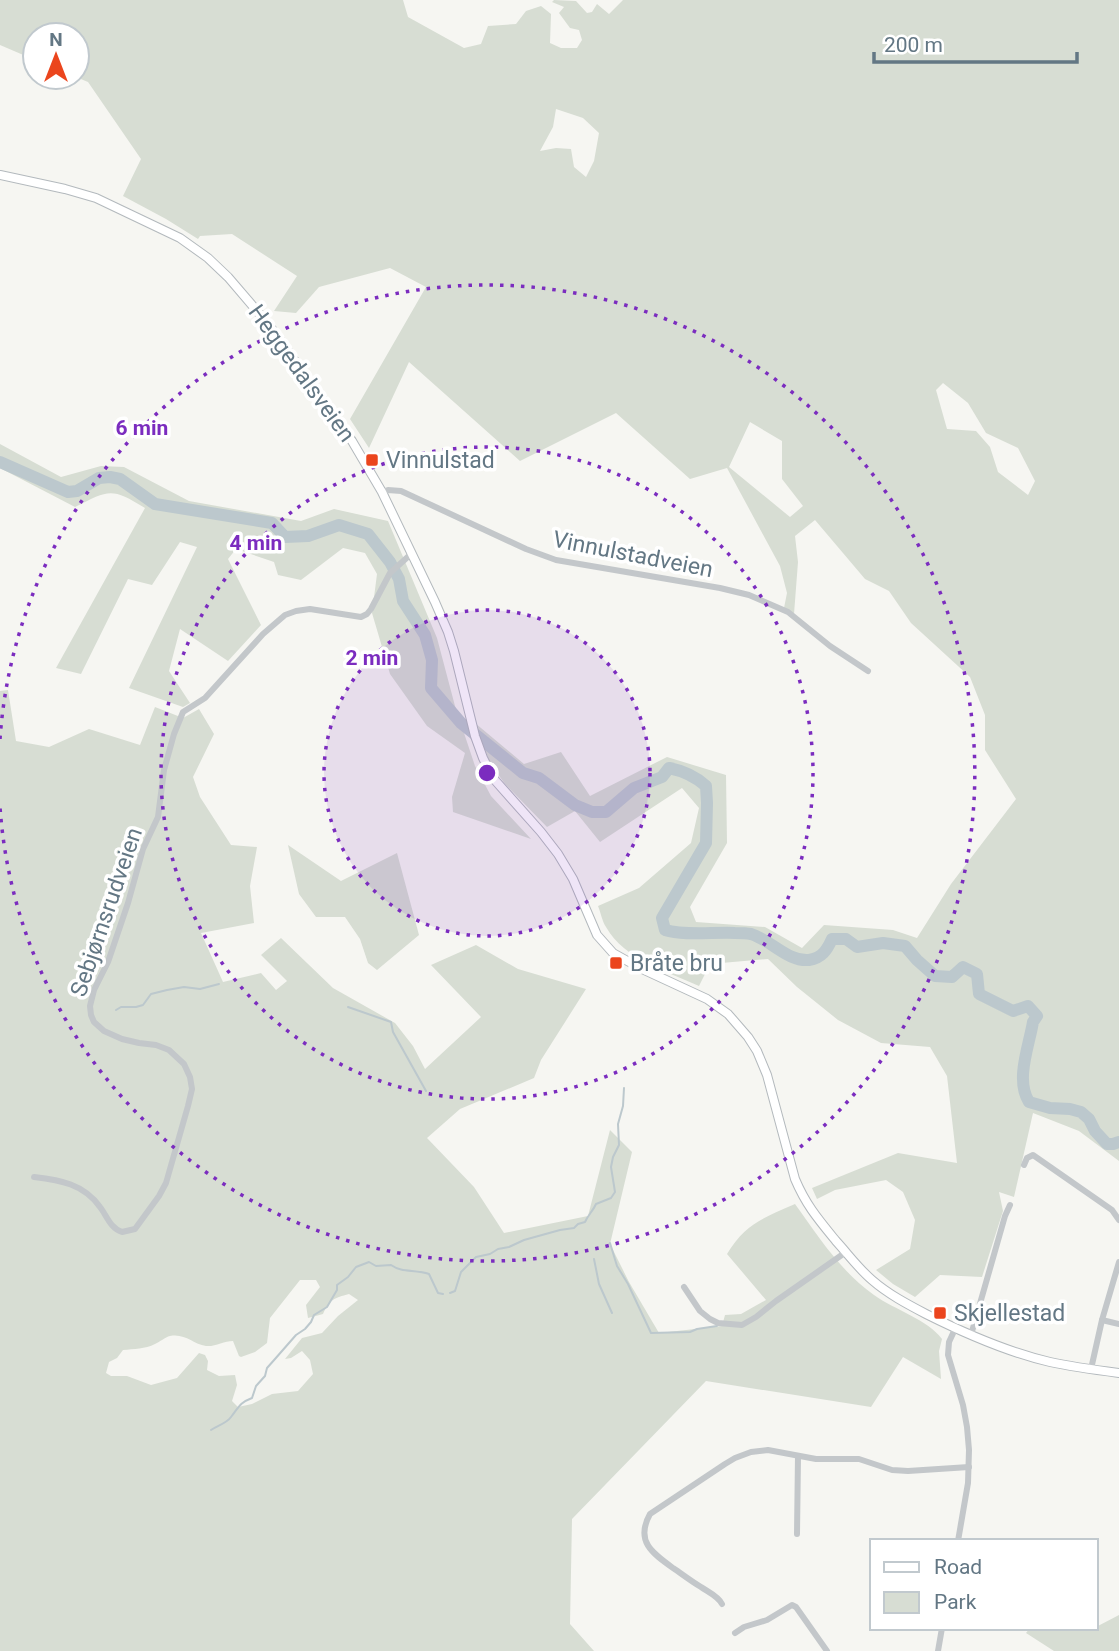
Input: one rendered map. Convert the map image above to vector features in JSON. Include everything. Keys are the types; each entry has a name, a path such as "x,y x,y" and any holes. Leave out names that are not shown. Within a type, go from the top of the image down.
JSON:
{"main road":[{"name":"Heggedalsveien","path":"0,175 96,198 180,238 208,258 270,325 352,441 382,492 448,632 475,737 493,778 541,832 566,867 603,943 625,960 707,999 728,1014 748,1037 767,1075 795,1179 806,1203 846,1252"},
{"path":"846,1252 857,1266 888,1292 955,1328 1039,1359 1119,1373"}],"street":[{"name":"Vinnulstadveien","path":"382,492 401,491 526,549 556,560 749,595 788,612 830,646 869,671"},
{"name":"Sebjørnsrudveien","path":"34,1177 80,1188 92,1196 113,1227 122,1233 135,1228 159,1196 166,1183 188,1106 191,1089 187,1069 169,1050 122,1039 104,1031 94,1022 90,1006 128,903 143,849 159,817 163,770 174,734 183,712 205,698 274,623 285,615 310,609 361,617 367,614 390,573 411,554"},
{"path":"1024,1166 1027,1158 1032,1155 1112,1210 1119,1220"},
{"path":"971,1335 1010,1205"},
{"path":"684,1287 700,1311 710,1319 718,1323 742,1325 846,1252"},
{"path":"1091,1369 1119,1262"},
{"path":"1102,1320 1119,1324"},
{"path":"955,1328 949,1342 948,1355 963,1405 969,1467 958,1539"},
{"path":"722,1604 720,1599 651,1552 643,1532 650,1514 725,1464 751,1452 768,1450 816,1459 859,1459 908,1471 969,1467"},
{"path":"797,1534 798,1456"},
{"path":"688,1590 693,1582"},
{"path":"735,1633 792,1605 827,1651"},
{"path":"938,1651 942,1630"}],"green space":[{"path":"0,0 403,0 408,17 464,48 481,44 488,26 516,24 526,11 541,6 551,14 550,43 561,48 577,48 582,40 579,30 570,28 559,13 564,7 552,2 554,0 576,1 587,13 592,12 597,4 609,14 623,0 1119,0 1119,1161 1079,1131 1033,1113 1014,1197 999,1192 1003,1211 982,1277 940,1275 915,1297 876,1270 910,1249 915,1220 903,1192 886,1180 835,1190 817,1199 812,1188 898,1153 957,1163 947,1076 930,1047 881,1043 838,1020 768,959 710,964 699,986 635,956 614,938 605,925 598,906 639,888 691,843 699,808 682,788 600,842 575,811 547,827 505,784 490,763 475,723 524,764 561,752 590,796 667,757 726,775 727,843 690,907 696,922 765,927 802,948 824,925 893,930 917,938 951,884 1016,799 985,750 985,715 970,677 911,623 889,591 865,579 815,520 795,536 798,562 794,614 784,608 787,593 780,566 727,468 690,479 616,413 520,461 409,362 369,448 350,419 426,287 390,268 319,287 296,313 274,311 297,276 232,234 200,236 198,239 123,196 141,159 91,86 91,21 21,21 21,54 0,45","holes":["556,109 583,118 599,133 594,161 586,177 574,167 571,149 540,151 553,127","943,383 968,403 986,433 1018,448 1035,481 1028,495 998,472 990,447 976,431 947,429 936,390","750,422 782,441 782,479 803,506 790,517 729,467"]},
{"path":"0,444 61,477 101,466 124,467 189,501 301,521 334,509 388,521 437,638 475,766 491,796 531,839 453,812 452,797 465,753 427,726 390,674 372,613 377,574 365,553 343,548 301,580 278,575 274,562 236,549 228,559 261,625 228,661 180,629 169,671 190,703 183,707 129,688 197,547 180,542 152,585 128,579 81,674 56,668 145,508 125,497 110,493 75,507 0,468"},
{"path":"8,690 16,741 49,747 89,729 140,745 155,707 183,718 199,709 214,734 193,777 200,797 231,845 257,847 250,886 254,923 201,933 223,982 261,973 276,990 287,981 261,955 281,938 333,988 395,1023 413,1046 425,1069 481,1017 431,965 476,945 518,969 586,989 541,1060 534,1078 460,1109 427,1138 474,1187 504,1233 588,1216 610,1130 632,1152 610,1244 659,1333 722,1326 725,1315 741,1314 766,1300 727,1254 748,1229 764,1218 795,1204 851,1276 882,1300 928,1326 942,1339 939,1351 941,1379 903,1357 871,1407 706,1381 572,1519 570,1624 594,1651 0,1651 0,691","holes":["300,1280 316,1280 320,1287 306,1305 308,1318 323,1314 330,1302 340,1297 349,1294 358,1300 322,1333 302,1338 285,1359 302,1351 310,1360 313,1374 298,1391 272,1394 252,1404 238,1407 232,1401 237,1385 235,1375 219,1376 207,1370 208,1361 205,1355 199,1353 177,1378 151,1385 127,1376 111,1376 106,1373 109,1362 117,1358 123,1350 147,1347 170,1336 180,1336 206,1346 233,1341 241,1357 255,1352 267,1343 270,1318"]},
{"path":"288,845 341,881 397,853 419,935 377,970 368,963 360,939 345,917 316,917 299,894"},
{"path":"1119,1615 1119,1651 1054,1651 1026,1633 1028,1630 1098,1630 1098,1626"}],"waterway":[{"path":"0,462 68,492 77,491 99,478 120,479 155,504 272,523 285,537 308,536 339,525 368,534 390,562 399,579 403,601 425,635 432,660 431,688 461,723 523,773 539,778 575,805 592,812 606,812 634,788 662,777 669,768 689,774 706,786 706,843 662,918 665,930 751,934 801,960 814,959 821,955 832,939 846,939 857,947 883,943 905,946 935,976 952,977 963,967 977,974 979,994 1013,1011 1028,1006 1037,1016 1033,1022 1023,1073 1023,1084 1029,1102 1081,1112 1107,1144 1119,1142"},
{"path":"116,1010 143,1005 151,994 184,987 200,989 219,984"},
{"path":"348,1007 391,1022 393,1032 426,1091"},
{"path":"450,1293 455,1291 461,1272 476,1257 524,1240 574,1228 585,1222 596,1204 611,1198 615,1192 611,1167 619,1145 618,1124 624,1088"},
{"path":"610,1243 617,1266 651,1333 690,1332 717,1326"},
{"path":"594,1259 599,1284 612,1313"},
{"path":"211,1430 227,1421 242,1404 252,1398 267,1368 296,1335 305,1329 314,1315 327,1307 337,1285 356,1267 369,1262 376,1266 391,1265 429,1274 438,1293 443,1294"}],"place":[{"name":"Vinnulstad","path":"372,460"},
{"name":"Bråte bru","path":"616,963"},
{"name":"Skjellestad","path":"940,1313"}]}
